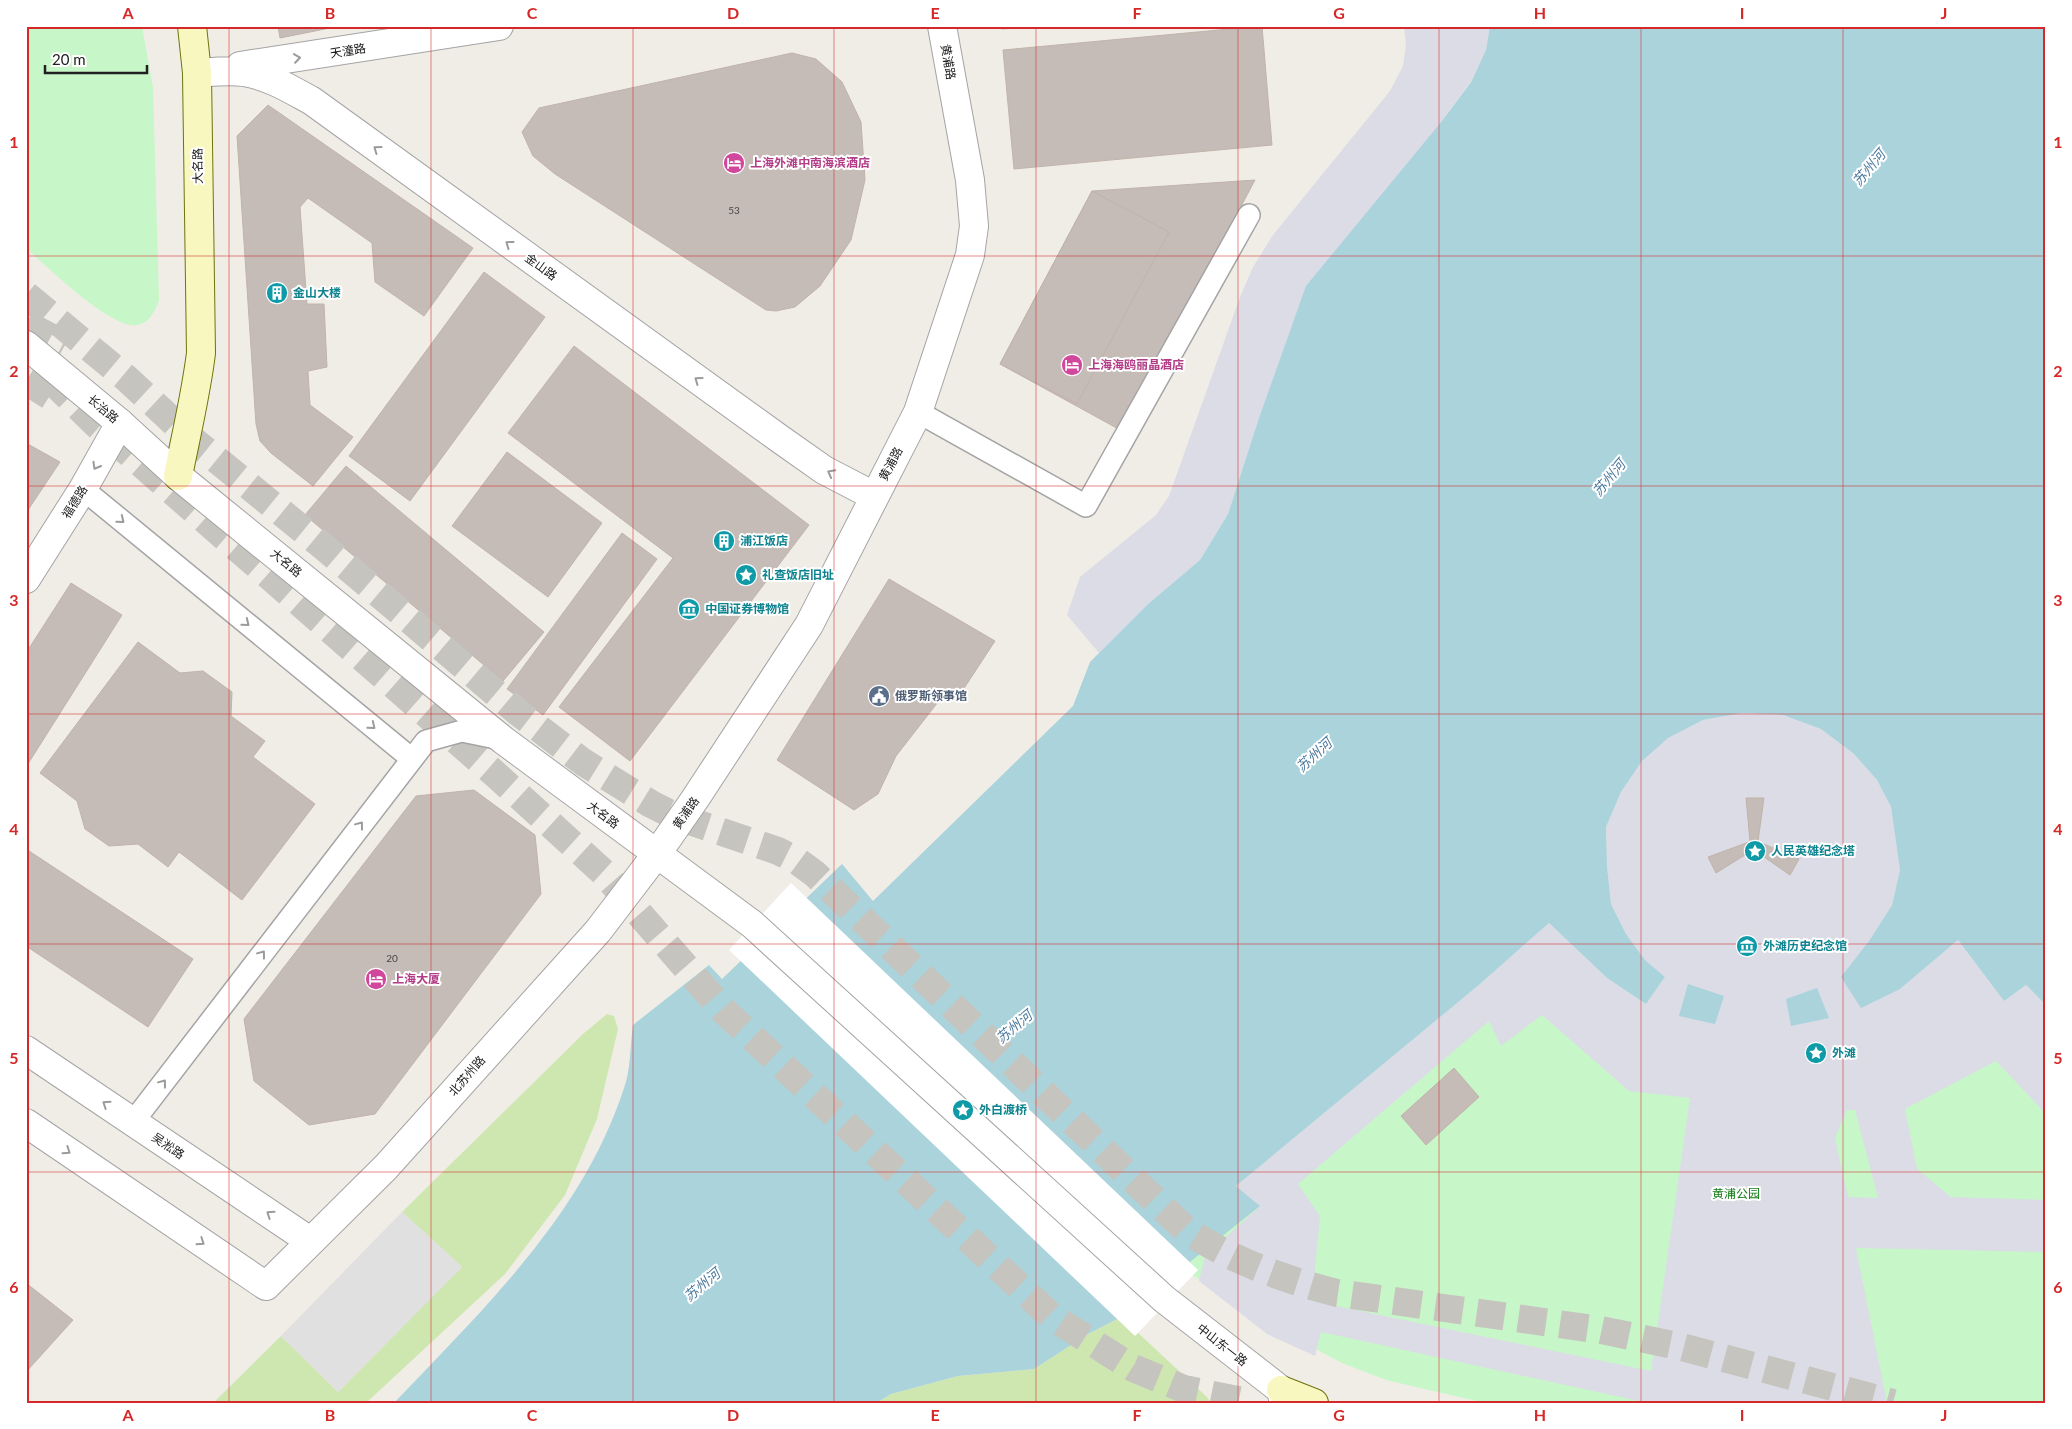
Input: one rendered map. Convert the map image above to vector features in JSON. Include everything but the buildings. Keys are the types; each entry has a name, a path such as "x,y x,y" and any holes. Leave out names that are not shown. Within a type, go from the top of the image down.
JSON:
{"main road":[{"name":"大名路","path":"178,476 190,411 196,390 201,352 197,73 192,26"},
{"name":"中山东一路","path":"1285,1399 1314,1403"}],"street":[{"name":"天潼路","path":"197,73 499,26"},
{"name":"黄浦路","path":"656,855 809,625 918,412 970,255 974,226 970,180 942,26"},
{"name":"金山路","path":"197,73 243,72 265,77 312,101 795,450 824,470 874,496"},
{"name":"长治路","path":"26,345 120,423 178,476"},
{"name":"福德路","path":"26,579 83,489 120,423"},
{"name":"大名路","path":"178,476 503,740 656,855 752,924 1164,1299"},
{"name":"北苏州路","path":"26,1123 266,1286 386,1167 598,931 656,855"},
{"name":"吴淞路","path":"26,1050 310,1241"},
{"name":"中山东一路","path":"1164,1299 1285,1399"}],"lane":[{"path":"918,412 1086,506 1249,215"},
{"path":"83,489 412,759"},
{"path":"133,1122 426,741 462,731 503,740"}],"green space":[{"path":"26,26 142,26 153,87 159,300 151,316 142,324 126,324 96,308 63,282 26,248"},
{"name":"黄浦公园","path":"1480,984 1990,1036 2046,1097 2046,1403 1485,1403 1386,1380 1342,1363 1263,1321 1182,1268 1259,1206"},
{"path":"607,1014 614,1016 618,1029 597,1119 565,1195 505,1274 366,1403 213,1403 281,1336 338,1392 462,1267 402,1212 583,1034"},
{"path":"1121,1317 1207,1397 1211,1403 876,1403 891,1394 958,1376 1034,1369 1088,1334"}],"shaded area":[{"path":"1404,26 1490,26 1486,50 1471,81 1442,121 1258,421 1228,514 1200,560 1148,604 1099,653 1067,615 1080,577 1156,515 1169,496 1240,297 1253,267 1273,235 1390,91 1403,66 1406,45"},
{"name":"外滩","path":"1742,713 1783,715 1821,729 1854,754 1877,780 1891,807 1900,870 1892,905 1869,941 1900,989 1958,940 2004,1001 2026,985 2046,1005 2046,1114 1996,1061 1905,1109 1917,1169 1951,1197 2046,1200 2046,1252 1856,1248 1887,1403 1640,1403 1639,1401 1321,1332 1315,1356 1267,1334 1199,1281 1205,1256 1260,1206 1236,1186 1480,984 1549,923 1607,978 1646,1004 1665,977 1645,960 1626,934 1611,904 1607,866 1606,827 1621,792 1642,761 1667,738 1703,720","holes":["1542,1015 1629,1091 1690,1098 1651,1371 1312,1301 1320,1216 1298,1184 1489,1021 1501,1046","1847,1110 1855,1110 1878,1198 1848,1197 1835,1138"]},
{"path":"402,1212 462,1267 338,1392 281,1336"}],"water":[{"name":"苏州河","path":"1490,26 2046,26 2046,1005 2026,985 2004,1001 1958,940 1900,989 1861,1008 1841,977 1869,941 1892,905 1900,870 1891,807 1877,780 1854,754 1821,729 1783,715 1742,713 1703,720 1668,738 1642,761 1621,792 1606,827 1607,866 1611,904 1626,934 1645,960 1665,977 1646,1004 1607,978 1549,923 1480,984 1236,1186 1260,1206 1121,1317 1088,1334 1034,1369 958,1376 891,1394 876,1403 394,1403 496,1295 527,1258 557,1218 583,1177 606,1134 624,1088 629,1065 633,1025 709,965 722,979 842,864 873,901 1073,706 1090,662 1148,604 1200,560 1228,514 1258,421 1306,286 1442,121 1471,82 1486,50"},
{"path":"1688,984 1724,996 1715,1024 1679,1016"},
{"path":"1817,988 1829,1018 1791,1026 1786,999"}],"pier":[{"name":"外白渡桥","path":"791,883 1198,1270 1135,1336 729,950"}],"tunnel":[{"path":"26,295 126,378 194,441 325,548 519,713 583,762 651,804 675,816 778,851 796,860 815,874 1185,1229 1221,1251 1258,1268 1297,1282 1337,1293 1601,1330 1678,1346 1893,1403"},
{"path":"26,324 65,345"},
{"path":"49,378 97,425 495,774 603,872 724,1011 1052,1317 1133,1368 1184,1389 1252,1403"},
{"path":"26,381 61,403"}],"place":[{"name":"上海外滩中南海滨酒店","path":"734,163"},
{"name":"金山大楼","path":"277,293"},
{"name":"上海海鸥丽晶酒店","path":"1072,365"},
{"name":"浦江饭店","path":"724,541"},
{"name":"礼查饭店旧址","path":"746,575"},
{"name":"中国证券博物馆","path":"689,609"},
{"name":"俄罗斯领事馆","path":"879,696"},
{"name":"人民英雄纪念塔","path":"1755,851"},
{"name":"外滩历史纪念馆","path":"1747,946"},
{"name":"上海大厦","path":"376,979"},
{"name":"外滩","path":"1816,1053"},
{"name":"外白渡桥","path":"963,1110"}]}
